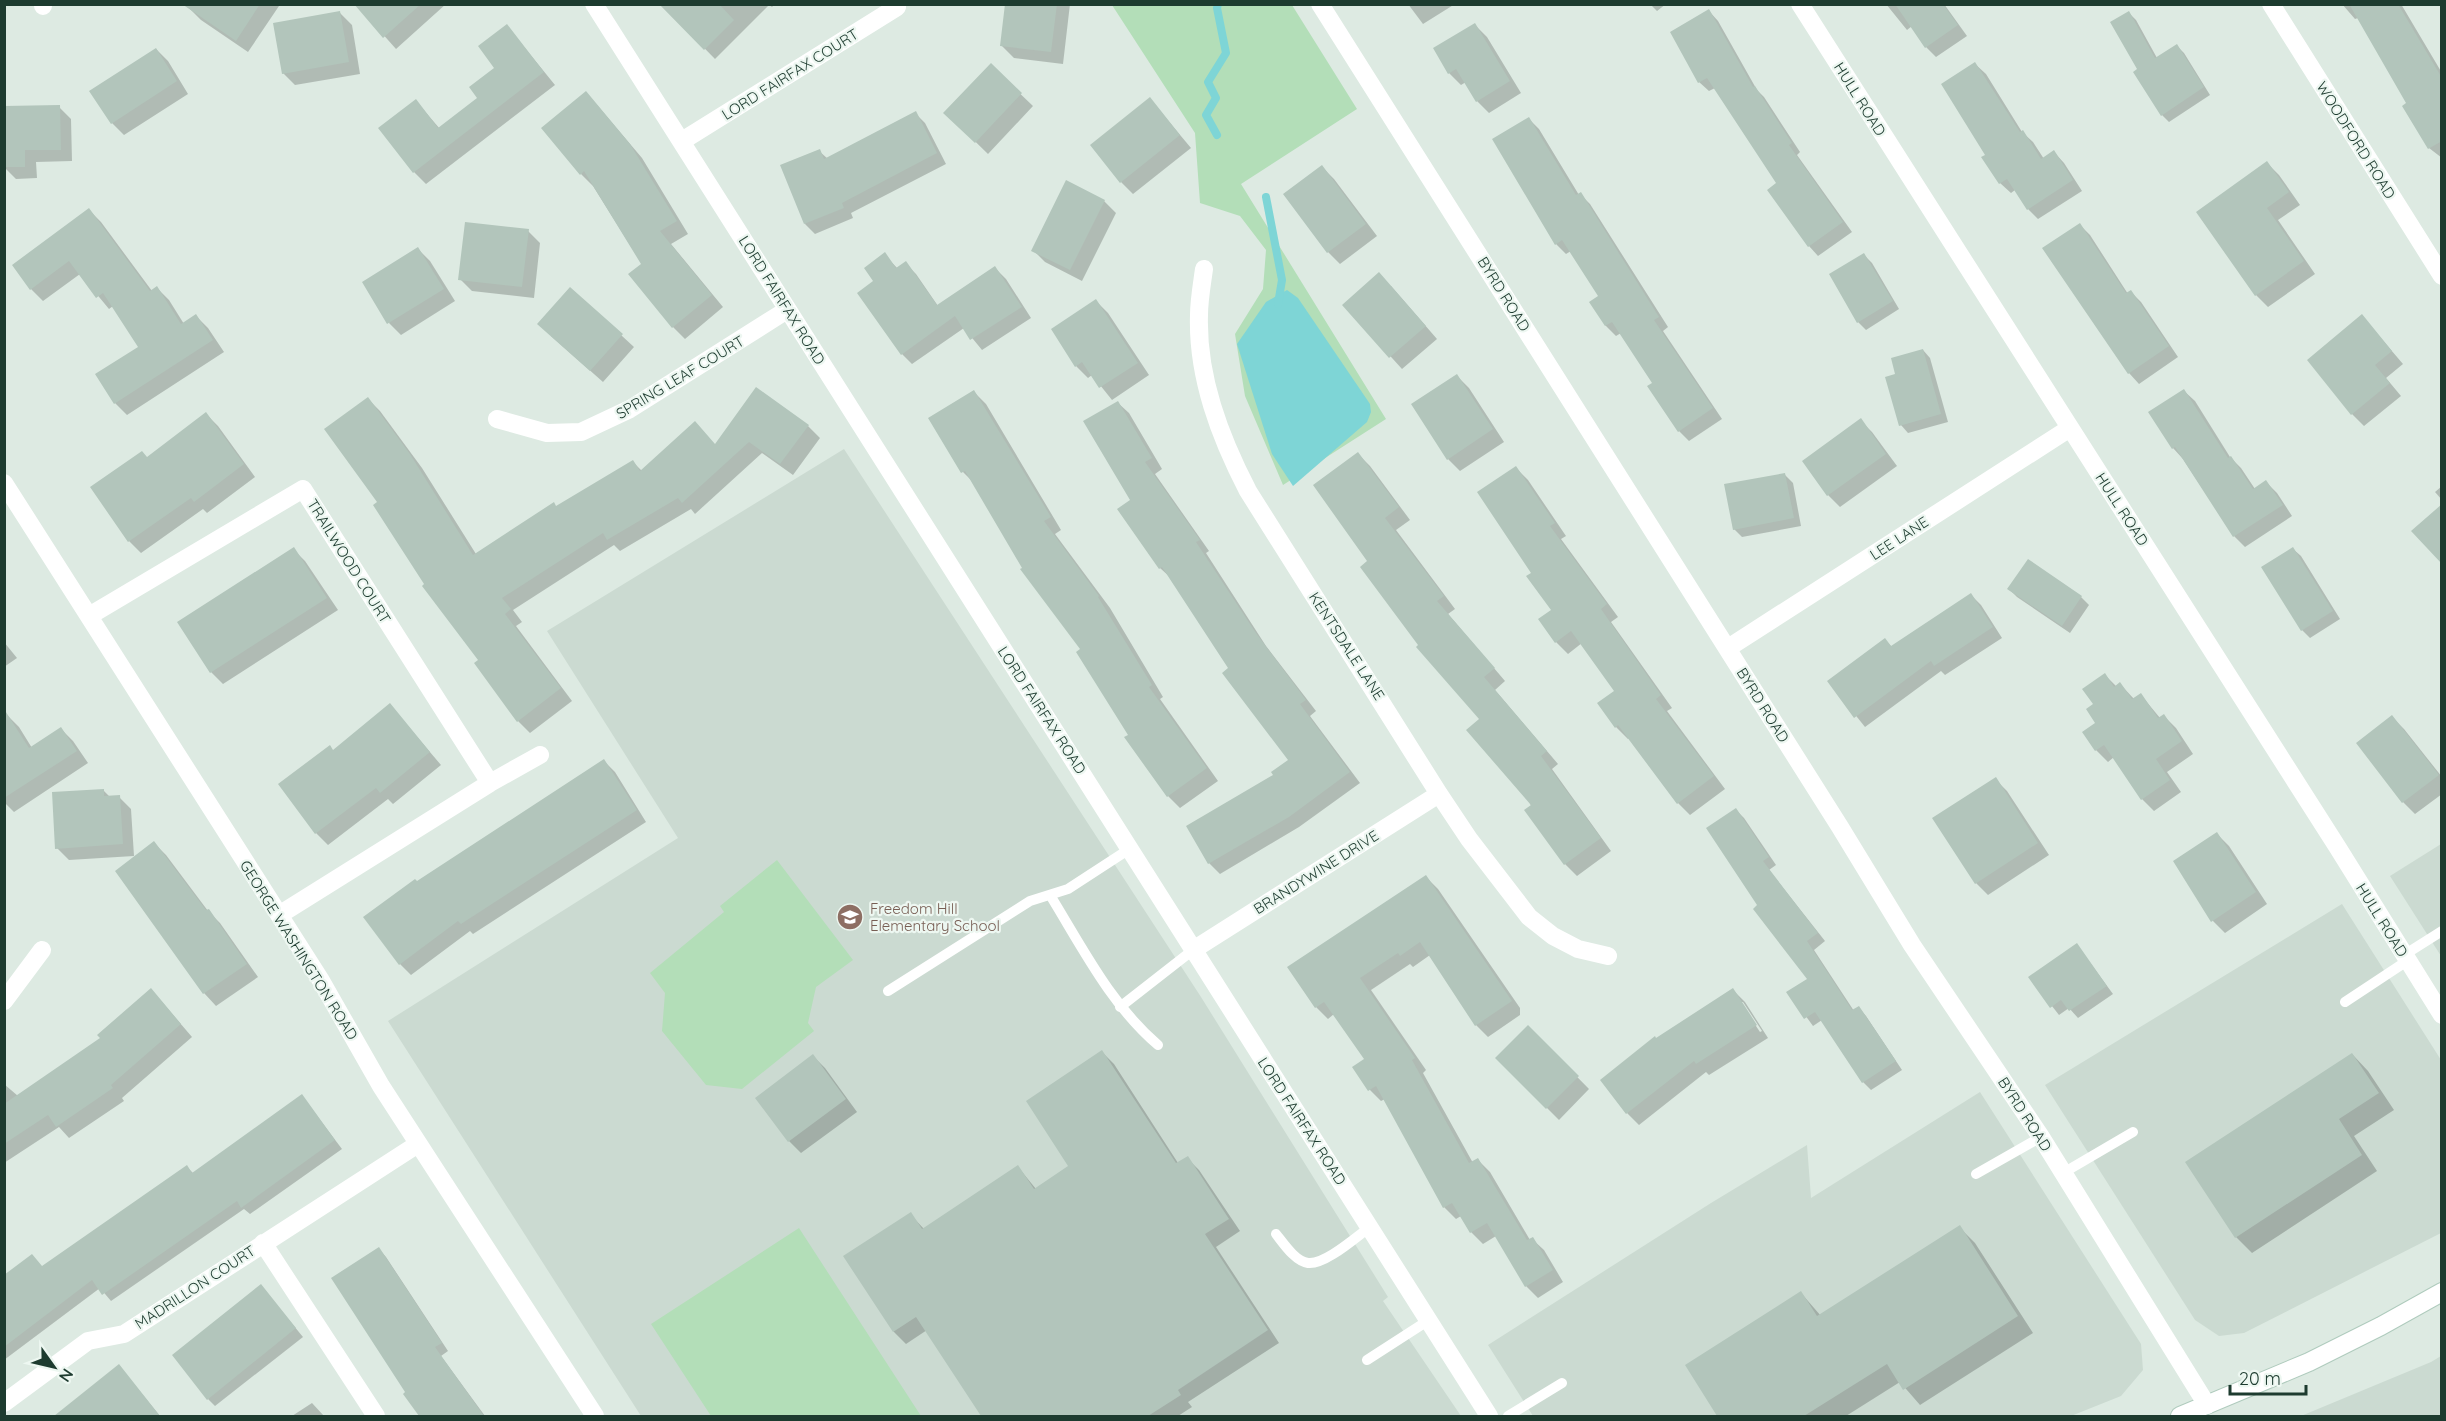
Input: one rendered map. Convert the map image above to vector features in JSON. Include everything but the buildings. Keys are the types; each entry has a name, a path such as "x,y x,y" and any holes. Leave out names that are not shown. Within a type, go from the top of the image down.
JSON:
{"street":[{"name":"LORD FAIRFAX ROAD","path":"594,4 1489,1416"},
{"name":"BYRD ROAD","path":"1320,4 1728,648 1912,945 2041,1137 2209,1411"},
{"name":"HULL ROAD","path":"1800,4 2442,1015"},
{"name":"WOODFORD ROAD","path":"2271,4 2442,276"},
{"name":"LORD FAIRFAX COURT","path":"682,141 897,7"},
{"name":"KENTSDALE LANE","path":"1204,269 1198,315 1202,361 1212,406 1230,456 1248,491 1439,794 1469,839 1528,917 1553,936 1578,949 1608,956"},
{"name":"SPRING LEAF COURT","path":"497,419 547,433 581,432 630,409 787,310"},
{"name":"LEE LANE","path":"1728,648 2070,428"},
{"name":"GEORGE WASHINGTON ROAD","path":"4,483 320,980 381,1086 595,1416"},
{"name":"TRAILWOOD COURT","path":"89,616 303,489 490,783"},
{"path":"279,915 490,783 540,755"},
{"name":"BRANDYWINE DRIVE","path":"1193,951 1439,794"},
{"path":"4,1001 42,950"},
{"name":"MADRILLON COURT","path":"4,1402 88,1341 124,1334 418,1144"},
{"name":"MADRILLON COURT","path":"264,1243 376,1416"},
{"path":"2180,1416 2209,1411 2381,1326 2442,1292"}],"lane":[{"path":"888,991 1030,901 1068,889 1131,848"},
{"path":"1050,895 1120,1007 1158,1046"},
{"path":"2345,1002 2442,931"},
{"path":"1120,1007 1193,951"},
{"path":"2063,1173 2133,1132"},
{"path":"1976,1174 2041,1137"},
{"path":"1276,1234 1294,1254 1307,1263 1321,1262 1370,1227"},
{"path":"1367,1360 1429,1320"},
{"path":"1508,1416 1562,1383"}],"shaded area":[{"name":"Freedom Hill Elementary School","path":"844,449 1201,997 1388,1297 1383,1301 1461,1416 641,1416 388,1021 678,838 547,631"},
{"path":"2441,844 2441,956 2390,876"},
{"path":"2342,904 2441,1060 2441,1233 2244,1333 2219,1336 2195,1320 2045,1085"},
{"path":"1980,1092 2141,1344 2143,1370 2121,1396 2071,1416 1533,1416 1488,1345 1711,1203 1807,1145 1811,1198"},
{"path":"2441,1356 2441,1416 2301,1416 2431,1362"}],"green space":[{"path":"1112,5 1292,5 1357,109 1241,184 1386,419 1283,485 1245,396 1235,334 1263,289 1266,250 1240,216 1200,203 1195,133"},
{"path":"777,860 853,960 816,987 808,1023 814,1031 742,1089 706,1085 662,1031 665,993 650,973 724,912 720,906"},
{"path":"799,1228 921,1416 711,1416 651,1324"}],"water":[{"path":"1287,290 1298,298 1370,404 1371,412 1367,422 1293,486 1272,454 1237,344 1266,302"}],"waterway":[{"path":"1217,135 1206,115 1216,98 1208,82 1226,53 1218,4"},
{"path":"1266,197 1282,280 1278,304"}],"place":[{"name":"Freedom Hill Elementary School","path":"850,917"}]}
